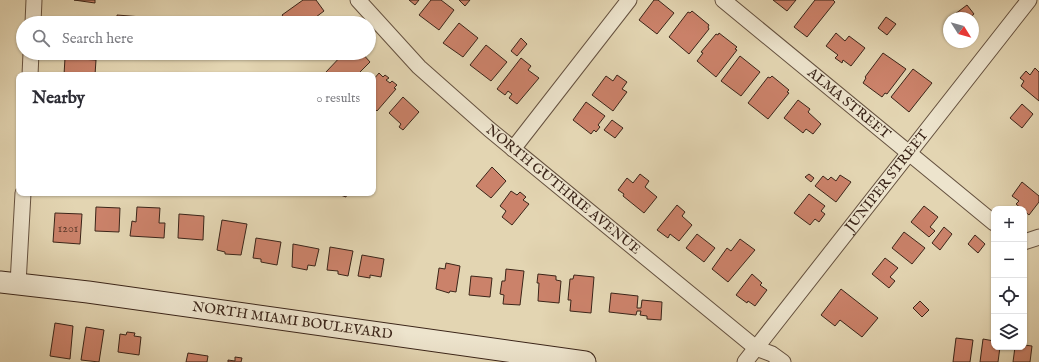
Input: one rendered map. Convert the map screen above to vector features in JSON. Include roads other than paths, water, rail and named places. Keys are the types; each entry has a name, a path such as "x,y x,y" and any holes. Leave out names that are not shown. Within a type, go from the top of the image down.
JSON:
{"main road":[{"name":"NORTH MIAMI BOULEVARD","path":"9,283 585,362"}],"street":[{"path":"33,16 34,0"},
{"name":"NORTH GUTHRIE AVENUE","path":"358,0 373,16"},
{"path":"513,149 629,0"},
{"name":"ALMA STREET","path":"723,0 991,221"},
{"name":"JUNIPER STREET","path":"745,362 1029,0"},
{"name":"NORTH GUTHRIE AVENUE","path":"376,20 419,67 513,149 756,348 772,354 783,362"},
{"path":"30,72 31,60"},
{"path":"9,283 23,196"}]}
